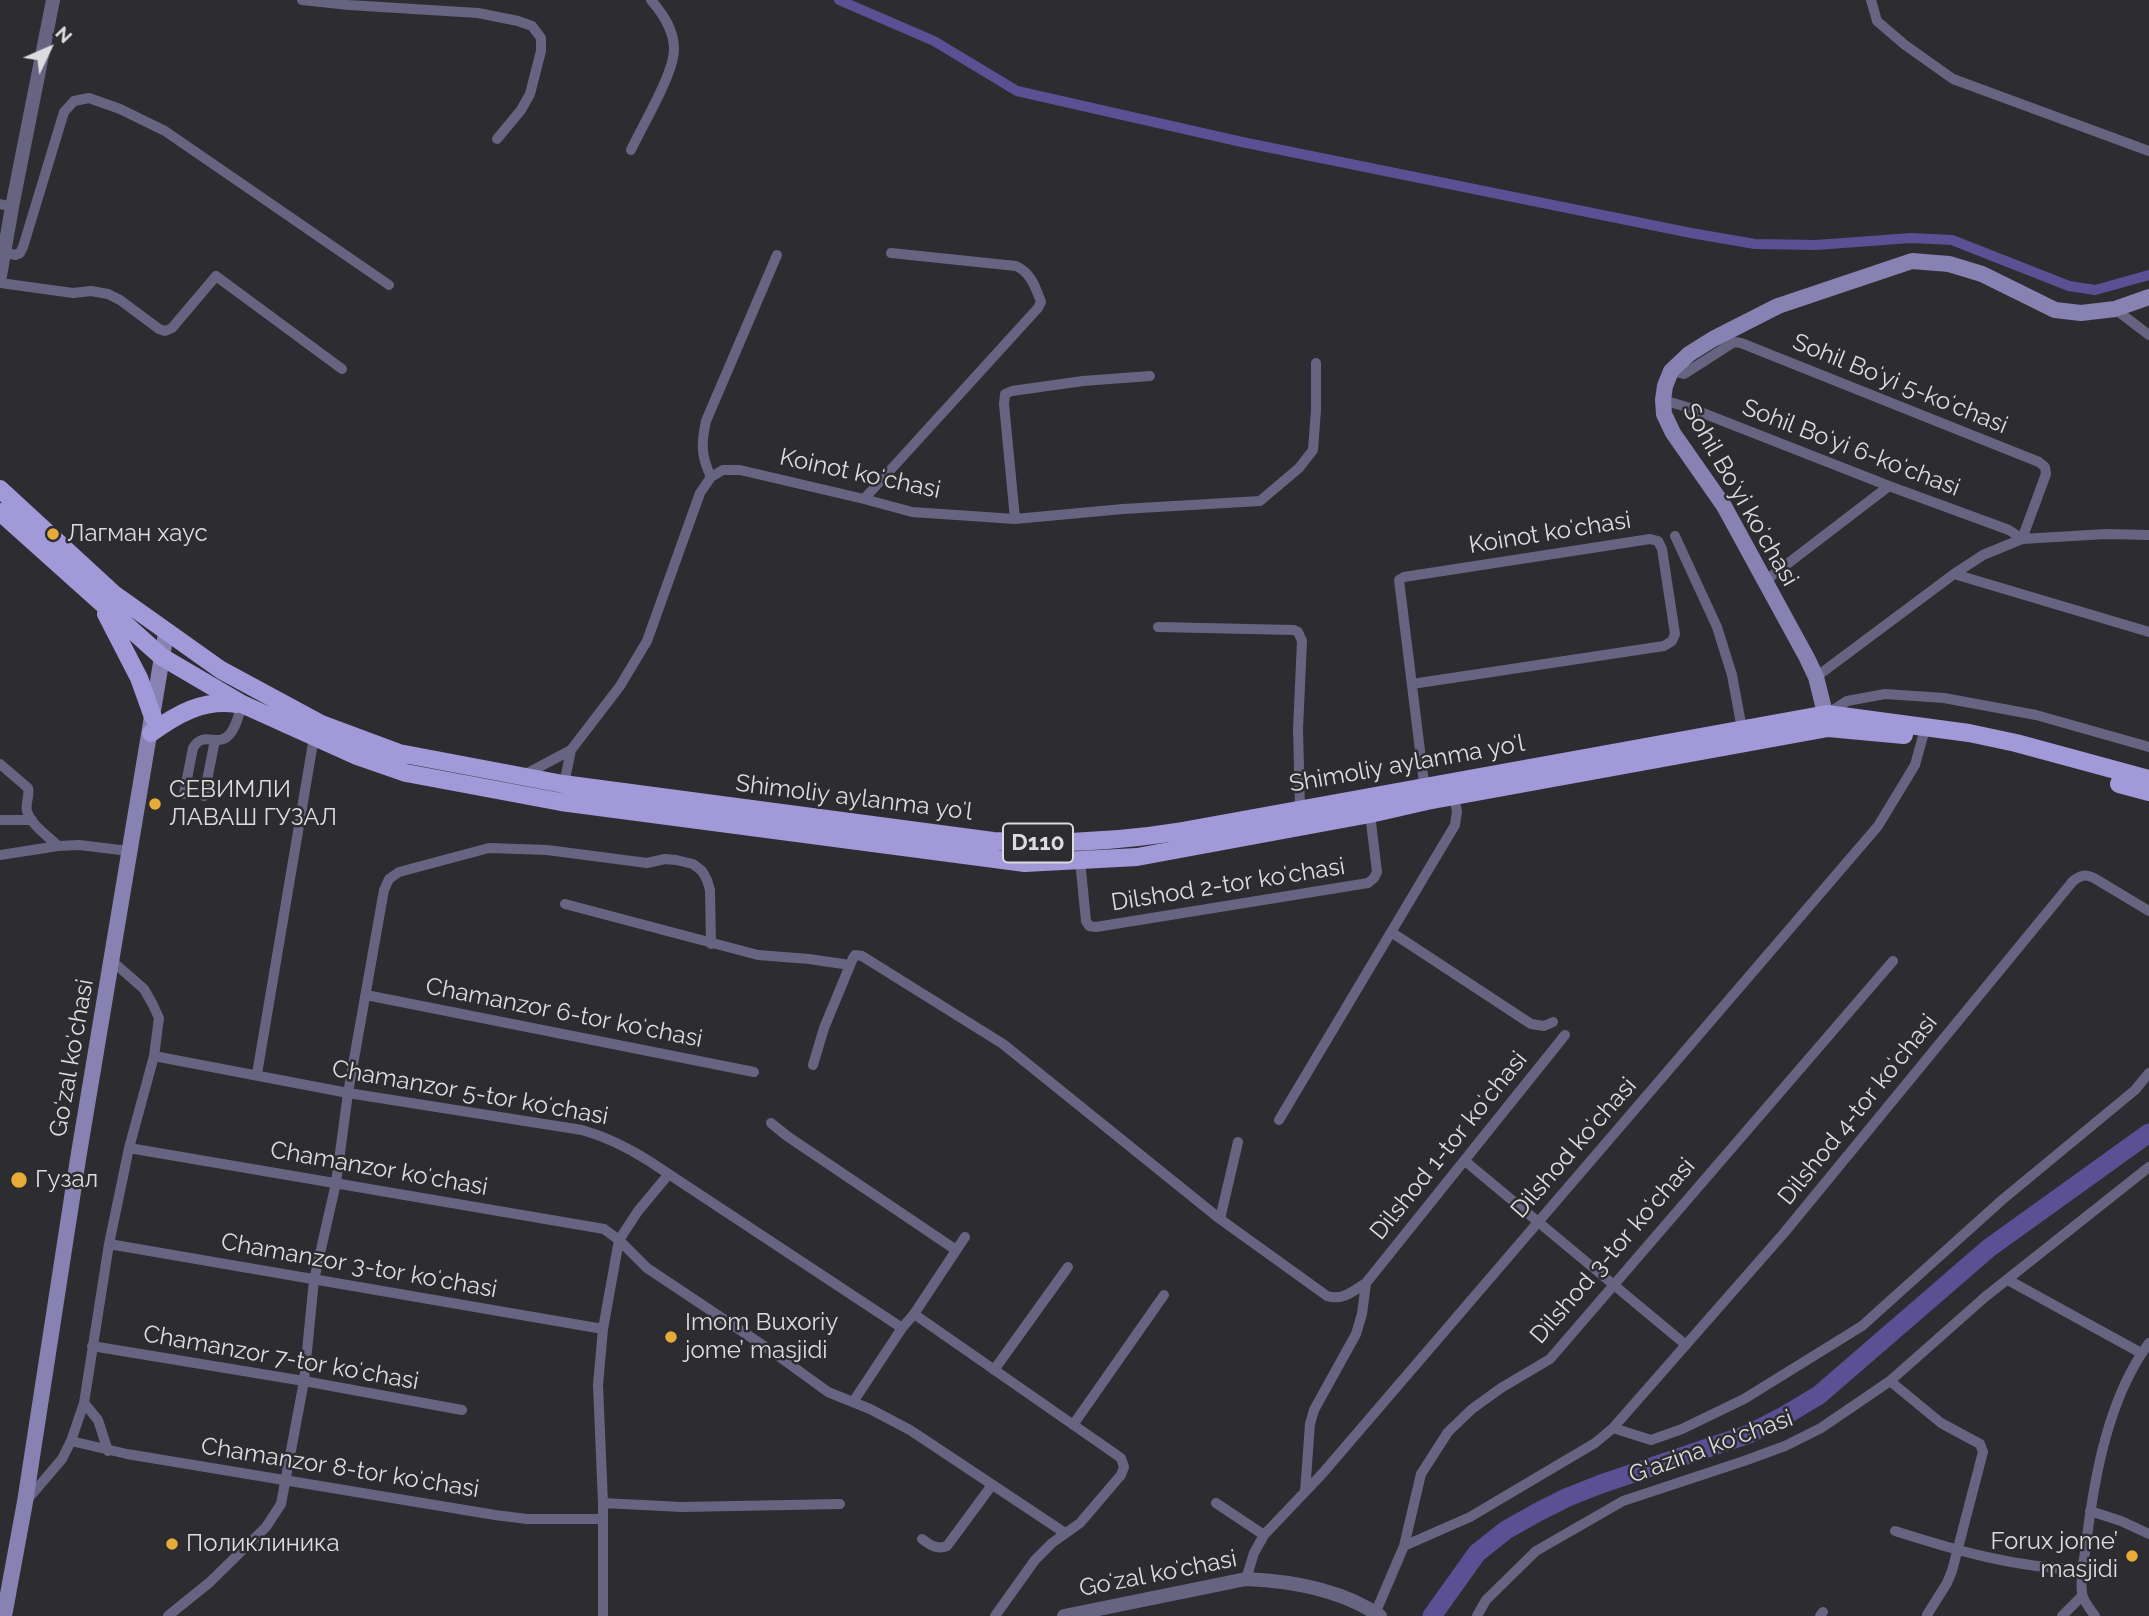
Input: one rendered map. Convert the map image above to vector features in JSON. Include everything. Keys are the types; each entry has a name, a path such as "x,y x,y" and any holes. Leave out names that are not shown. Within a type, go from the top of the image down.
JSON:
{"main road":[{"path":"1671,371 1689,354 1713,339 1778,306 1912,261 1949,264 1982,274 2055,310 2081,313 2115,309 2149,297"},
{"name":"Sohil Boʻyi koʻchasi","path":"1671,371 1665,386 1664,414 1673,433 1724,506 1816,677 1827,721"},
{"name":"Shimoliy aylanma yoʻl","path":"0,489 114,594 166,633 220,670 321,724 399,753 519,777 562,793 907,848 1025,863 1137,858 1370,814 1426,793 1454,796 1827,721 1923,736 2035,760 2149,792"},
{"name":"Shimoliy aylanma yoʻl","path":"0,512 162,657 242,704 357,756 406,773 562,793 1004,841 1116,841 1300,809 1426,793 1742,729 1827,721 1969,733 2149,779"},
{"path":"102,604 139,678 152,725 197,706 225,702 242,704"},
{"name":"Goʻzal koʻchasi","path":"4,1616 25,1502 78,1159 166,633"},
{"path":"906,829 907,848"}],"street":[{"path":"0,276 5,252 6,206 53,0"},
{"path":"302,0 478,13 531,26 541,38 541,51 530,94 498,139"},
{"path":"631,150 667,75 674,50 669,25 651,0"},
{"path":"1871,0 1877,21 1905,46 1953,79 2149,151"},
{"path":"5,252 15,255 20,253 23,247 64,112 74,101 89,98 120,109 165,131 388,285"},
{"path":"864,499 1041,302 1035,284 1025,270 1016,266 891,253"},
{"path":"519,777 571,750 620,686 647,641 700,492 711,477 701,444 705,421 777,255"},
{"path":"0,283 73,293 91,291 108,294 140,314 159,330 165,331 172,328 216,276 342,369"},
{"path":"2115,309 2149,335"},
{"name":"Sohil Boʻyi 5-koʻchasi","path":"1671,371 1684,374 1734,342 1741,343 2039,462 2045,467 2046,474 2022,539"},
{"name":"Koinot koʻchasi","path":"711,477 723,470 740,470 912,512 1015,519 1260,501 1299,468 1313,450 1315,363"},
{"path":"1015,519 1004,394 1083,381 1150,376"},
{"name":"Sohil Boʻyi 6-koʻchasi","path":"1663,400 2009,530 2022,539"},
{"path":"1765,581 1889,486"},
{"path":"1816,677 1983,555 2022,539 2106,534 2149,535"},
{"path":"1675,536 1717,627 1732,675 1742,729"},
{"name":"Koinot koʻchasi","path":"1412,684 1664,646 1672,641 1675,634 1662,549 1658,541 1650,539 1404,577 1399,580 1398,587 1426,793"},
{"path":"1954,574 2149,632"},
{"path":"1157,627 1298,632 1302,641 1298,729 1300,809"},
{"path":"1827,721 1847,701 1885,694 1944,698 2036,715 2149,747"},
{"path":"184,794 196,743 203,739 220,741 229,735 242,704"},
{"name":"Dilshod koʻchasi","path":"1246,1579 1254,1553 1264,1535 1305,1492 1878,826 1915,765 1923,736"},
{"path":"257,1074 314,737"},
{"path":"204,796 215,740"},
{"path":"562,793 571,750"},
{"path":"0,764 28,788 30,792 26,806 32,820 58,846"},
{"path":"1279,1120 1455,825 1457,812 1454,796"},
{"name":"Dilshod 2-tor koʻchasi","path":"1080,860 1086,921 1089,926 1168,917 1367,883 1377,872 1370,814"},
{"path":"0,820 32,820"},
{"path":"0,855 79,845 129,851"},
{"path":"168,1616 210,1582 266,1527 281,1504 304,1381 314,1280 336,1183 348,1093 384,890 389,880 399,872 489,848 547,849 647,863 665,859 676,860 693,864 707,880 711,944"},
{"name":"Dilshod 4-tor koʻchasi","path":"1404,1546 1470,1517 1595,1443 1613,1428 1784,1234 2073,881 2085,875 2094,878 2149,911"},
{"path":"565,904 758,956 850,965"},
{"path":"1391,932 1531,1024 1544,1026 1553,1022"},
{"path":"813,1065 824,1028 850,965 855,955 862,956 1003,1044 1220,1219 1327,1296 1336,1299 1343,1297 1366,1283"},
{"path":"25,1502 62,1459 84,1403 109,1244 129,1148 154,1056 159,1018 144,989 112,961"},
{"name":"Dilshod 3-tor koʻchasi","path":"1377,1615 1404,1546 1421,1474 1448,1432 1472,1409 1501,1388 1550,1359 1893,961"},
{"name":"Chamanzor 6-tor koʻchasi","path":"366,995 754,1072"},
{"name":"Dilshod 1-tor koʻchasi","path":"1366,1283 1565,1035"},
{"name":"Chamanzor 5-tor koʻchasi","path":"154,1056 348,1093 582,1130 604,1136 624,1145 902,1328"},
{"path":"1613,1428 1651,1440 1682,1429 1744,1399 1862,1326 2002,1200 2135,1090 2149,1073"},
{"path":"771,1123 956,1250"},
{"path":"1220,1219 1238,1142"},
{"name":"Chamanzor koʻchasi","path":"129,1148 604,1229 647,1268 828,1392 911,1430 1065,1533"},
{"path":"1465,1161 1686,1345"},
{"name":"G'azina ko'chasi","path":"1477,1616 1486,1600 1536,1551 1623,1501 1785,1446 1822,1428 1890,1381 1985,1297 2149,1167"},
{"path":"603,1616 603,1503 598,1385 603,1329 619,1240 668,1174"},
{"path":"853,1402 965,1237"},
{"name":"Chamanzor 3-tor koʻchasi","path":"109,1244 603,1329"},
{"path":"994,1370 1068,1267"},
{"path":"2008,1280 2141,1353"},
{"path":"1305,1492 1310,1424 1314,1410 1356,1334 1366,1283"},
{"path":"1073,1425 1164,1296"},
{"path":"914,1314 1121,1458 1124,1467 1121,1475 1080,1523 1035,1560 995,1616"},
{"path":"2095,1616 2082,1595 2090,1511 2111,1416 2141,1353 2149,1343"},
{"name":"Chamanzor 7-tor koʻchasi","path":"92,1346 462,1410"},
{"path":"1890,1381 1941,1423 1980,1444 1983,1452 1958,1551 1947,1583 1927,1615"},
{"path":"84,1403 98,1420 108,1451"},
{"name":"Chamanzor 8-tor koʻchasi","path":"71,1441 108,1451 527,1519 603,1519"},
{"path":"922,1539 936,1547 947,1546 992,1485"},
{"path":"603,1503 682,1507 841,1504"},
{"path":"1216,1503 1264,1535"},
{"path":"2090,1511 2149,1534"},
{"path":"1895,1531 1958,1551 2021,1565 2083,1570"},
{"name":"Goʻzal koʻchasi","path":"1064,1616 1246,1579 1277,1580 1311,1587 1342,1597 1377,1615"},
{"path":"2062,1616 2082,1595"}],"waterway":[{"path":"839,0 934,41 1017,91 1242,142 1755,244 1816,245 1911,238 1952,240 2069,286 2095,290 2149,275"},
{"path":"1432,1616 1477,1553 1506,1530 1568,1497 1749,1434 1819,1395 1989,1248 2149,1133"}],"place":[{"name":"Лагман хаус","path":"53,534"},
{"name":"СЕВИМЛИ ЛАВАШ ГУЗАЛ","path":"155,804"},
{"name":"Гузал","path":"19,1180"},
{"name":"Imom Buxoriy jome’ masjidi","path":"671,1337"},
{"name":"Поликлиника","path":"172,1544"},
{"name":"Forux jome’ masjidi","path":"2132,1556"}]}
